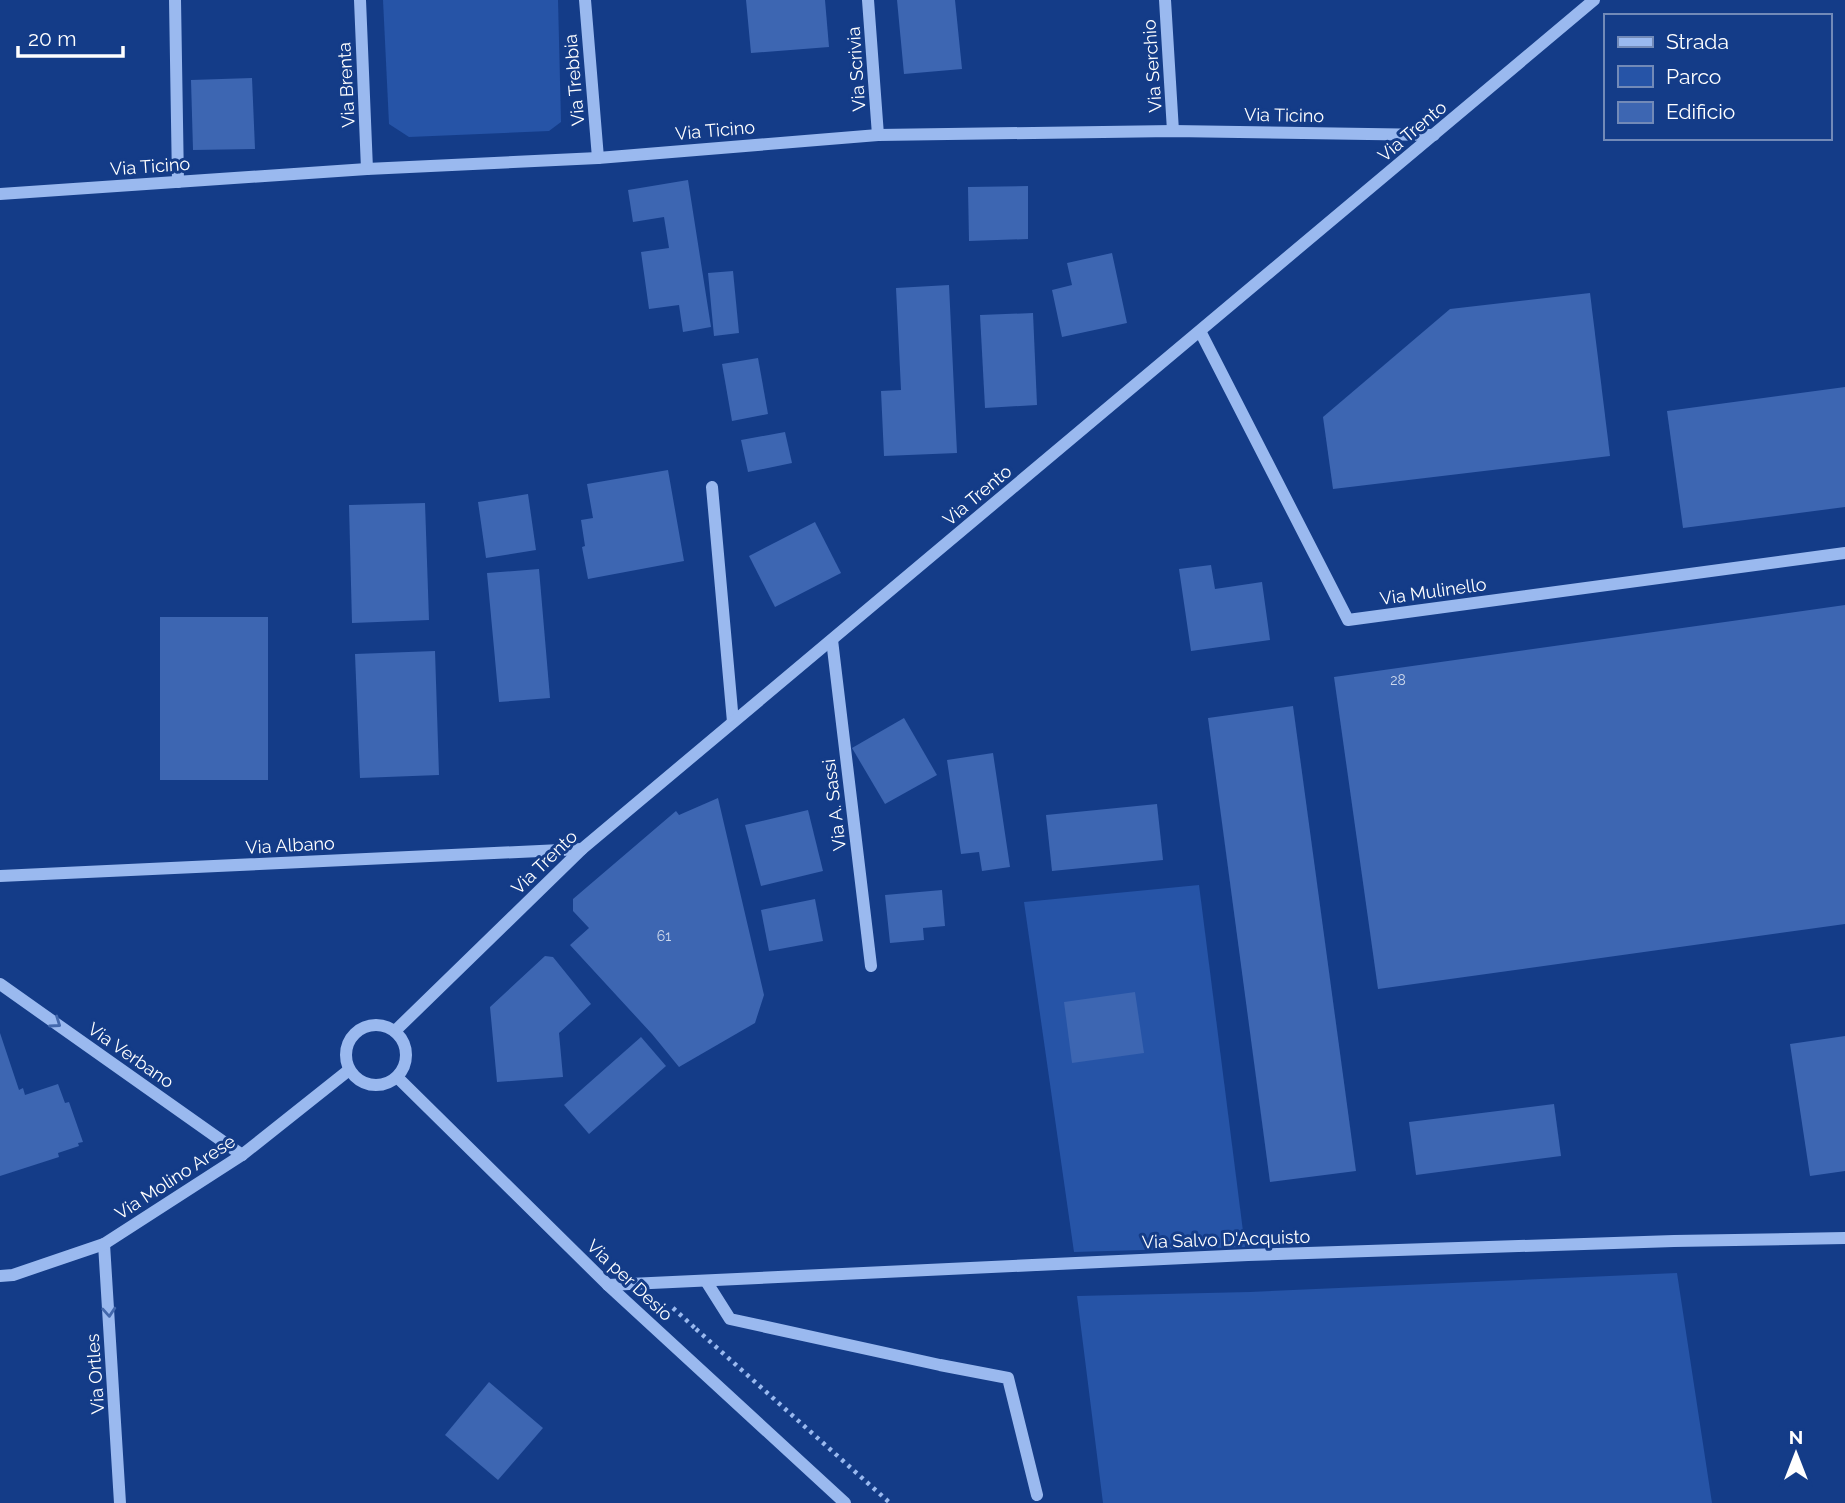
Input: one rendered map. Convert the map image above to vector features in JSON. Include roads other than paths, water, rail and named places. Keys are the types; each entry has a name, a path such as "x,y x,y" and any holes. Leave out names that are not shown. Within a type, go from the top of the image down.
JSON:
{"street":[{"path":"175,0 178,181"},
{"name":"Via Brenta","path":"360,0 368,169"},
{"name":"Via Trebbia","path":"585,0 598,158"},
{"name":"Via Scrivia","path":"868,0 878,135"},
{"name":"Via Serchio","path":"1165,0 1173,131"},
{"name":"Via Trento","path":"395,1031 582,849 1594,0"},
{"name":"Via Ticino","path":"0,194 368,169 598,158 878,135 1173,131 1434,135"},
{"name":"Via Mulinello","path":"1200,331 1348,620 1845,553"},
{"path":"712,487 733,722"},
{"name":"Via A. Sassi","path":"832,640 871,966"},
{"name":"Via Albano","path":"0,876 582,849"},
{"name":"Via Verbano","path":"0,984 242,1155"},
{"path":"372,1025 395,1031 403,1041 407,1053 404,1066 397,1077 377,1086 356,1079 345,1059 351,1036 372,1025"},
{"name":"Via Molino Arese","path":"0,1276 13,1275 104,1244 242,1155 349,1070"},
{"name":"Via per Desio","path":"397,1077 608,1285 845,1503"},
{"name":"Via Salvo D'Acquisto","path":"608,1285 1248,1255 1660,1241 1845,1238"},
{"name":"Via Ortles","path":"104,1244 120,1503"},
{"path":"706,1281 730,1319 940,1366 1008,1378 1037,1495"}]}
